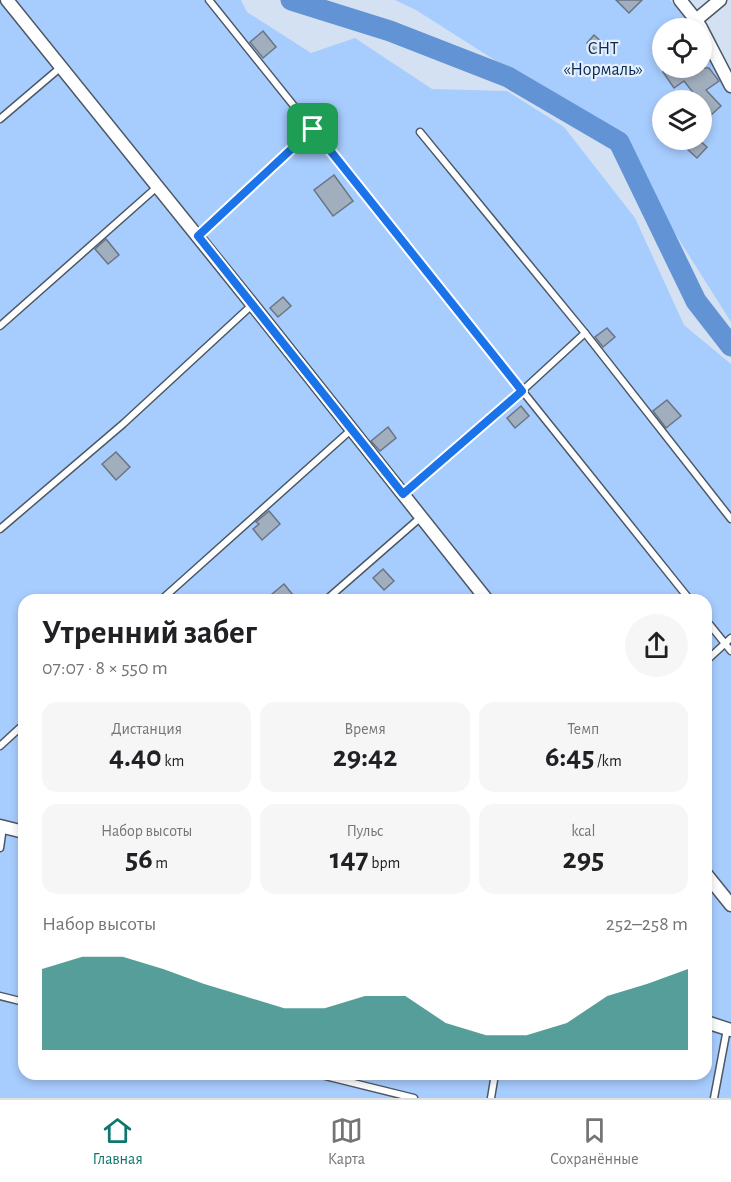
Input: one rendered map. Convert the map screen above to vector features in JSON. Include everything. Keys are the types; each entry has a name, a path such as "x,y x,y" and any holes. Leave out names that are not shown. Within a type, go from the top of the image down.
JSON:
{"street":[{"path":"7,0 483,594"},
{"path":"680,0 694,18"},
{"path":"706,18 720,0"},
{"path":"712,49 731,86"},
{"path":"1,826 18,830"},
{"path":"712,882 731,905"},
{"path":"712,1024 729,1029"}],"lane":[{"path":"209,0 685,594"},
{"path":"0,119 61,67"},
{"path":"198,236 313,129"},
{"path":"420,132 585,333 731,519"},
{"path":"0,326 157,186"},
{"path":"0,529 123,424 252,304"},
{"path":"403,494 585,333"},
{"path":"168,594 352,429"},
{"path":"333,594 421,517"},
{"path":"712,627 731,651"},
{"path":"712,655 731,638"},
{"path":"0,746 18,730"},
{"path":"0,848 1,826"},
{"path":"0,996 18,1000"},
{"path":"714,1098 729,1029"},
{"path":"341,1080 414,1098"},
{"path":"491,1098 494,1080"}],"green space":[{"path":"0,0 241,0 247,12 311,53 355,38 432,89 507,91 564,127 635,218 684,325 731,364 731,1098 0,1098"},
{"name":"СНТ «Нормаль»","path":"395,0 670,0 686,18 652,18 652,78 712,78 712,52 731,80 731,322 613,135 416,10"}],"building":[{"path":"616,0 642,0 629,13"},
{"path":"263,31 276,47 263,58 250,42"},
{"path":"594,35 603,43 596,51 587,43"},
{"path":"712,72 719,81 706,90 691,90 684,81 674,88 667,78 712,78"},
{"path":"712,96 721,106 712,114"},
{"path":"688,150 704,150 697,158"},
{"path":"334,175 353,201 333,216 314,190"},
{"path":"106,239 119,255 108,264 95,249"},
{"path":"283,297 291,306 278,317 270,308"},
{"path":"607,328 615,337 603,347 595,337"},
{"path":"667,400 681,416 666,428 653,411"},
{"path":"521,406 529,416 515,428 507,418"},
{"path":"388,427 396,438 380,451 371,441"},
{"path":"116,452 130,467 116,480 102,464"},
{"path":"269,511 280,524 262,540 253,529 259,524 256,522"},
{"path":"383,569 394,581 384,590 373,578"},
{"path":"284,584 292,594 272,594"}],"waterway":[{"path":"291,0 390,31 508,77 619,142 696,301 731,346"}],"route":[{"path":"313,129 522,391 403,494 198,236 313,129"}]}
